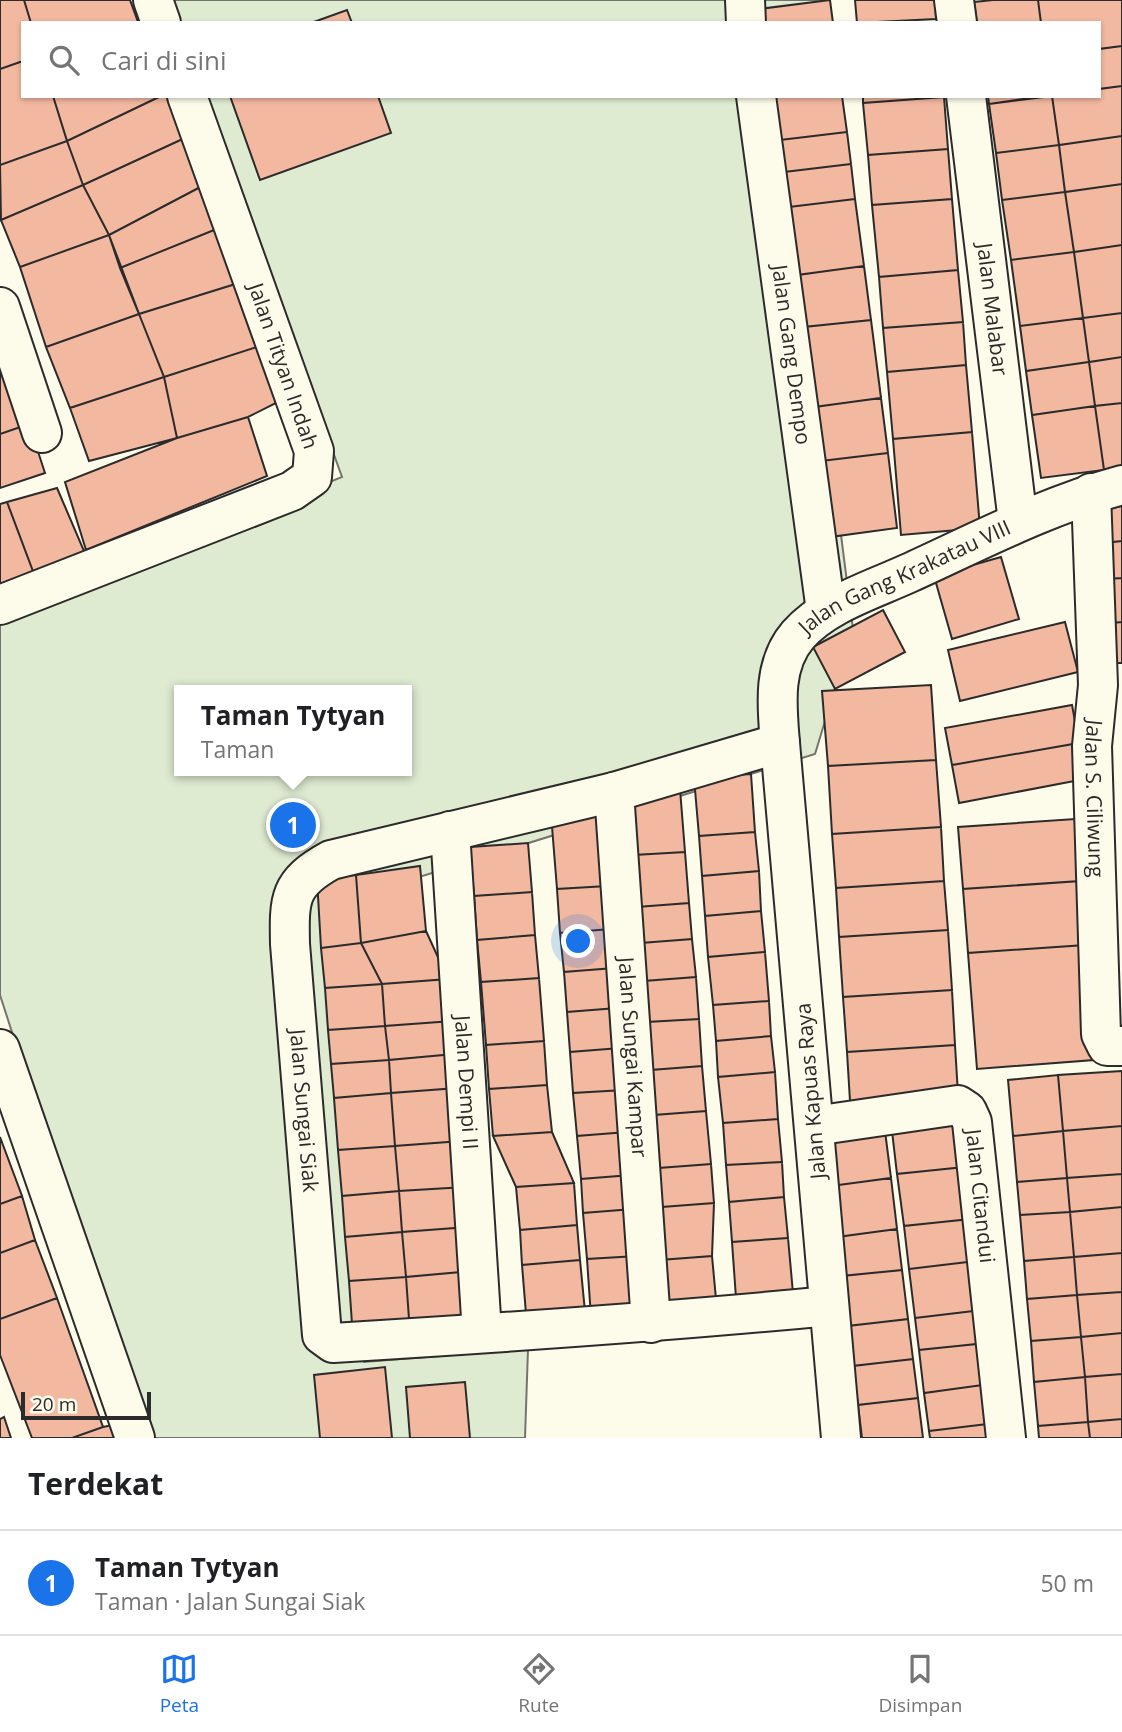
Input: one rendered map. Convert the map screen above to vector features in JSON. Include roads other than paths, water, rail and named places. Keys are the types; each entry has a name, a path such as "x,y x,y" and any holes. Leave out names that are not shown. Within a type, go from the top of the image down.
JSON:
{"street":[{"path":"153,0 160,21"},
{"path":"745,0 746,21"},
{"path":"954,0 957,21"},
{"name":"Jalan Tityan Indah","path":"0,605 292,491 312,477 314,451 188,98"},
{"name":"Jalan Gang Dempo","path":"756,98 826,611"},
{"name":"Jalan Malabar","path":"966,98 1018,522"},
{"path":"0,307 42,433"},
{"name":"Jalan Gang Krakatau VIII","path":"780,743 776,690 785,657 797,636 826,611 1018,522 1107,489"},
{"name":"Jalan S. Ciliwung","path":"1107,489 1110,684 1092,746 1101,1034 1107,1046 1122,1046"},
{"name":"Jalan Sungai Siak","path":"780,743 614,792 331,860 300,881 289,904 290,944 322,1335 332,1342 651,1323 829,1306"},
{"name":"Jalan Kapuas Raya","path":"780,743 841,1438"},
{"name":"Jalan Sungai Kampar","path":"614,792 651,1323"},
{"name":"Jalan Dempi II","path":"450,831 482,1333"},
{"path":"0,1049 135,1438"},
{"name":"Jalan Citandui","path":"814,1126 958,1105 967,1111 972,1122 1006,1438"}],"place":[{"name":"Taman Tytyan","path":"293,825"}]}
